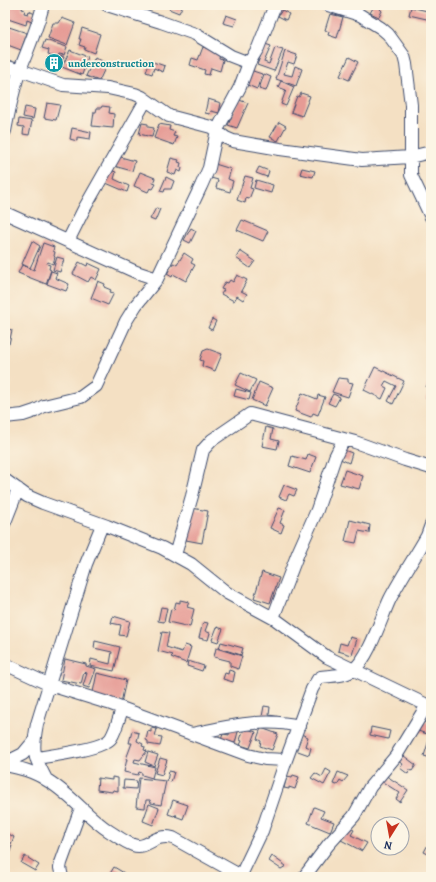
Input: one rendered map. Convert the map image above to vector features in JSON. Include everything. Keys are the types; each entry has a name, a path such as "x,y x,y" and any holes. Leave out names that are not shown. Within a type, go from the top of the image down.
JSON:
{"street":[{"path":"5,131 7,112 43,5"},
{"path":"107,5 195,34 231,56 249,63"},
{"path":"5,417 23,415 44,406 81,397 96,386 126,321 136,305 157,279 209,168 217,130 240,87 249,63 258,48 275,5"},
{"path":"328,5 360,15 381,28 388,34 404,56 411,105 411,175 431,217"},
{"path":"5,66 63,85 123,90 146,100 170,116 211,127 226,138 233,141 351,160 379,160 410,157 431,152"},
{"path":"68,242 84,209 146,100"},
{"path":"5,213 136,272 157,279"},
{"path":"175,555 192,496 203,450 212,440 248,415 255,414 344,440 431,468"},
{"path":"273,618 344,440"},
{"path":"5,480 27,496 42,503 162,548 195,566 227,593 273,618 327,657 429,706 396,756 370,787 354,816 328,845 304,877"},
{"path":"5,522 18,489"},
{"path":"46,779 34,752 34,742 41,711 86,564 102,525"},
{"path":"5,764 26,770 46,779 82,808 100,825 131,845 140,847 156,838 173,838 242,876 262,831 312,689 318,679 325,676 345,674 353,670 360,662 369,647 390,599 427,536 431,525"},
{"path":"5,664 50,685 122,709 248,755 265,759 286,760"},
{"path":"36,758 65,754 107,742 112,738 122,709"},
{"path":"191,734 249,723 289,724 299,726"},
{"path":"5,764 23,754 34,742"},
{"path":"62,877 60,868 61,863 82,808"}],"building":[{"path":"5,5 23,5 22,9 25,10 24,13 28,14 29,11 35,14 32,22 27,20 26,25 5,18"},
{"path":"171,5 183,5 179,13 169,9"},
{"path":"367,5 382,5 380,9 382,11 379,17 370,13 373,8"},
{"path":"411,7 431,12 431,20 409,15"},
{"path":"282,10 289,14 286,20 278,16"},
{"path":"330,14 343,17 337,38 328,35 329,32 325,30"},
{"path":"226,15 237,19 234,26 223,23"},
{"path":"62,18 75,23 67,45 48,38 53,23 59,23"},
{"path":"9,27 27,33 21,50 5,44"},
{"path":"82,28 100,34 94,53 79,45"},
{"path":"45,40 67,47 64,55 59,54 58,57 48,54 49,50 42,48"},
{"path":"265,44 271,46 264,62 269,64 275,48 283,50 274,71 257,65"},
{"path":"203,47 220,53 219,59 223,60 220,71 211,68 209,75 204,74 205,70 190,65 192,58 198,60"},
{"path":"70,50 88,57 82,75 62,67"},
{"path":"285,51 297,55 294,64 288,62 284,74 292,76 295,66 302,69 296,86 276,79"},
{"name":"underconstruction","path":"60,56 64,57 57,71 45,66 50,57 59,59"},
{"path":"95,57 107,64 99,81 86,76"},
{"path":"349,57 358,62 349,80 340,76"},
{"path":"150,61 165,66 163,72 154,68 152,74 146,72"},
{"path":"250,70 262,74 257,89 245,84"},
{"path":"264,74 271,77 266,91 259,89"},
{"path":"281,81 294,87 286,106 281,104 286,90 278,87"},
{"path":"301,93 310,96 302,116 291,112 297,96 299,97"},
{"path":"208,99 221,103 219,113 211,111 210,114 205,113"},
{"path":"239,100 248,103 237,128 228,125"},
{"path":"47,103 60,105 56,120 44,118"},
{"path":"102,106 110,107 109,113 114,114 113,128 92,126 94,112 96,112 97,108 101,108"},
{"path":"25,107 35,109 33,119 23,117"},
{"path":"19,119 32,121 29,135 23,134 24,127 18,126"},
{"path":"279,122 286,126 278,141 270,137"},
{"path":"142,123 148,124 148,127 154,128 152,137 139,134"},
{"path":"159,124 170,126 169,130 175,132 173,136 177,137 174,145 154,138"},
{"path":"72,128 91,132 90,139 77,137 77,141 70,139"},
{"path":"117,156 135,161 132,171 114,166"},
{"path":"171,158 179,160 178,162 181,163 181,172 177,170 175,175 167,172"},
{"path":"215,164 231,169 228,179 233,181 230,192 216,188 218,180 211,178"},
{"path":"259,167 269,171 267,177 256,173"},
{"path":"302,168 315,171 313,177 300,174"},
{"path":"110,170 116,172 114,179 129,186 127,192 106,183"},
{"path":"140,172 155,178 153,183 156,184 153,189 150,188 148,192 134,186"},
{"path":"245,176 253,178 250,188 253,189 249,199 246,198 245,203 237,200"},
{"path":"166,177 174,181 171,189 165,189 164,192 160,191"},
{"path":"256,180 273,185 271,193 254,188"},
{"path":"156,208 160,209 155,221 150,219"},
{"path":"242,220 268,231 263,241 237,230"},
{"path":"191,228 196,231 190,243 184,240"},
{"path":"32,241 40,246 30,268 22,264"},
{"path":"43,243 54,247 53,251 55,252 53,264 48,262 47,264 50,265 49,269 51,270 46,284 18,273 22,265 34,270"},
{"path":"240,251 255,261 250,268 236,258"},
{"path":"184,253 193,259 191,263 195,265 186,281 173,274 172,277 167,274 173,263 177,265"},
{"path":"57,257 64,259 60,272 53,270"},
{"path":"79,262 87,266 88,263 101,269 96,280 91,277 88,282 73,274"},
{"path":"51,271 57,273 55,278 69,284 66,291 47,284"},
{"path":"237,275 247,280 241,291 247,294 243,300 237,296 234,301 221,294 224,290 221,289 225,282 228,283 230,280 233,282"},
{"path":"98,281 105,284 104,287 111,290 110,292 114,293 108,305 91,298"},
{"path":"212,319 216,321 212,330 208,328"},
{"path":"5,328 12,330 9,344 5,342"},
{"path":"208,349 222,354 215,371 202,366 203,361 200,360 203,351"},
{"path":"375,367 404,381 393,404 388,401 396,386 386,381 383,386 387,388 382,399 364,390"},
{"path":"241,373 256,380 250,392 235,385"},
{"path":"338,378 348,379 348,382 353,383 348,397 332,392"},
{"path":"431,378 431,389 426,387"},
{"path":"259,382 273,388 265,406 252,400"},
{"path":"236,389 251,393 249,400 234,396"},
{"path":"302,393 317,399 318,395 325,397 318,415 313,413 311,417 295,411"},
{"path":"429,393 431,394 431,401 426,399"},
{"path":"333,394 340,397 335,406 328,403"},
{"path":"266,427 273,429 271,439 279,441 277,449 262,446"},
{"path":"344,450 352,453 349,463 340,459"},
{"path":"308,454 316,457 310,473 289,466 292,456 306,460"},
{"path":"345,470 363,476 359,489 340,484"},
{"path":"284,485 297,490 294,496 289,494 286,500 279,497"},
{"path":"192,508 208,511 202,543 186,540"},
{"path":"279,508 285,510 280,523 284,525 281,533 270,528"},
{"path":"350,520 370,525 369,533 359,531 356,543 345,541"},
{"path":"262,572 279,578 270,603 254,598"},
{"path":"180,600 189,602 187,607 194,609 190,627 168,622 171,609 174,610 176,602 180,603"},
{"path":"161,607 167,608 164,622 158,621"},
{"path":"113,616 130,621 126,636 119,635 121,625 111,623"},
{"path":"203,622 208,623 205,631 210,633 208,640 199,638"},
{"path":"217,627 223,629 218,642 212,640"},
{"path":"162,632 169,633 166,647 182,652 185,645 191,647 186,663 171,657 173,655 158,651"},
{"path":"350,637 357,639 352,655 338,651 340,643 347,645"},
{"path":"95,641 120,647 114,671 90,666 91,659 110,664 112,652 94,648"},
{"path":"221,642 243,648 241,655 219,648"},
{"path":"216,648 242,656 238,669 230,666 230,661 214,657"},
{"path":"65,659 86,664 86,666 96,669 89,688 83,686 87,673 84,672 81,684 61,680"},
{"path":"188,661 204,666 202,671 187,666"},
{"path":"229,670 235,672 233,682 223,679 225,673 228,674"},
{"path":"97,673 126,680 121,703 92,697"},
{"path":"264,706 270,707 269,715 281,717 261,722"},
{"path":"417,719 427,723 427,721 430,722 427,734 418,731 417,734 413,732"},
{"path":"371,727 390,731 388,739 370,735"},
{"path":"151,728 157,729 155,736 162,737 160,746 148,744 148,741 146,740 148,731 151,732"},
{"path":"239,728 235,743 221,740 223,734 229,735 230,730"},
{"path":"244,728 256,732 250,748 240,745"},
{"path":"261,728 278,734 272,750 260,746 261,741 257,739"},
{"path":"132,731 139,733 137,741 143,744 142,746 145,747 144,750 147,751 140,760 135,759 134,762 155,767 152,778 142,775 142,773 139,772 138,775 124,772 126,759 132,743 129,743"},
{"path":"301,734 308,737 305,746 311,748 309,755 295,750"},
{"path":"429,740 431,741 431,758 424,756"},
{"path":"148,752 158,755 154,766 145,762"},
{"path":"404,756 416,765 412,771 409,769 408,774 400,768 403,764 399,762"},
{"path":"160,758 167,760 162,775 155,773"},
{"path":"326,769 331,772 324,785 311,778 315,773 322,777"},
{"path":"169,771 174,772 171,782 167,781"},
{"path":"338,772 348,776 343,782 340,780 337,785 333,784"},
{"path":"293,775 299,777 295,789 289,787 289,789 284,788 287,776 292,777"},
{"path":"385,775 408,790 400,802 396,799 400,793 381,781"},
{"path":"112,777 118,778 118,791 113,790 112,792 97,790 98,778 112,780"},
{"path":"139,778 166,781 161,805 151,803 150,800 146,800 145,808 136,807"},
{"path":"124,780 137,781 136,789 123,788"},
{"path":"173,800 188,805 183,819 175,816 177,815 174,816 168,814"},
{"path":"149,804 159,808 153,825 143,821"},
{"path":"314,807 324,811 321,817 334,822 330,832 308,823"},
{"path":"348,827 354,830 351,835 367,843 362,851 341,840"},
{"path":"5,832 14,837 11,844 5,841"},
{"path":"431,839 431,854 430,855 424,852"},
{"path":"5,844 12,846 5,865"},
{"path":"25,856 39,865 35,871 21,863"},
{"path":"272,856 286,866 281,869 269,861"},
{"path":"114,867 124,873 121,877 108,877"}],"place":[{"name":"underconstruction","path":"54,63"}]}
